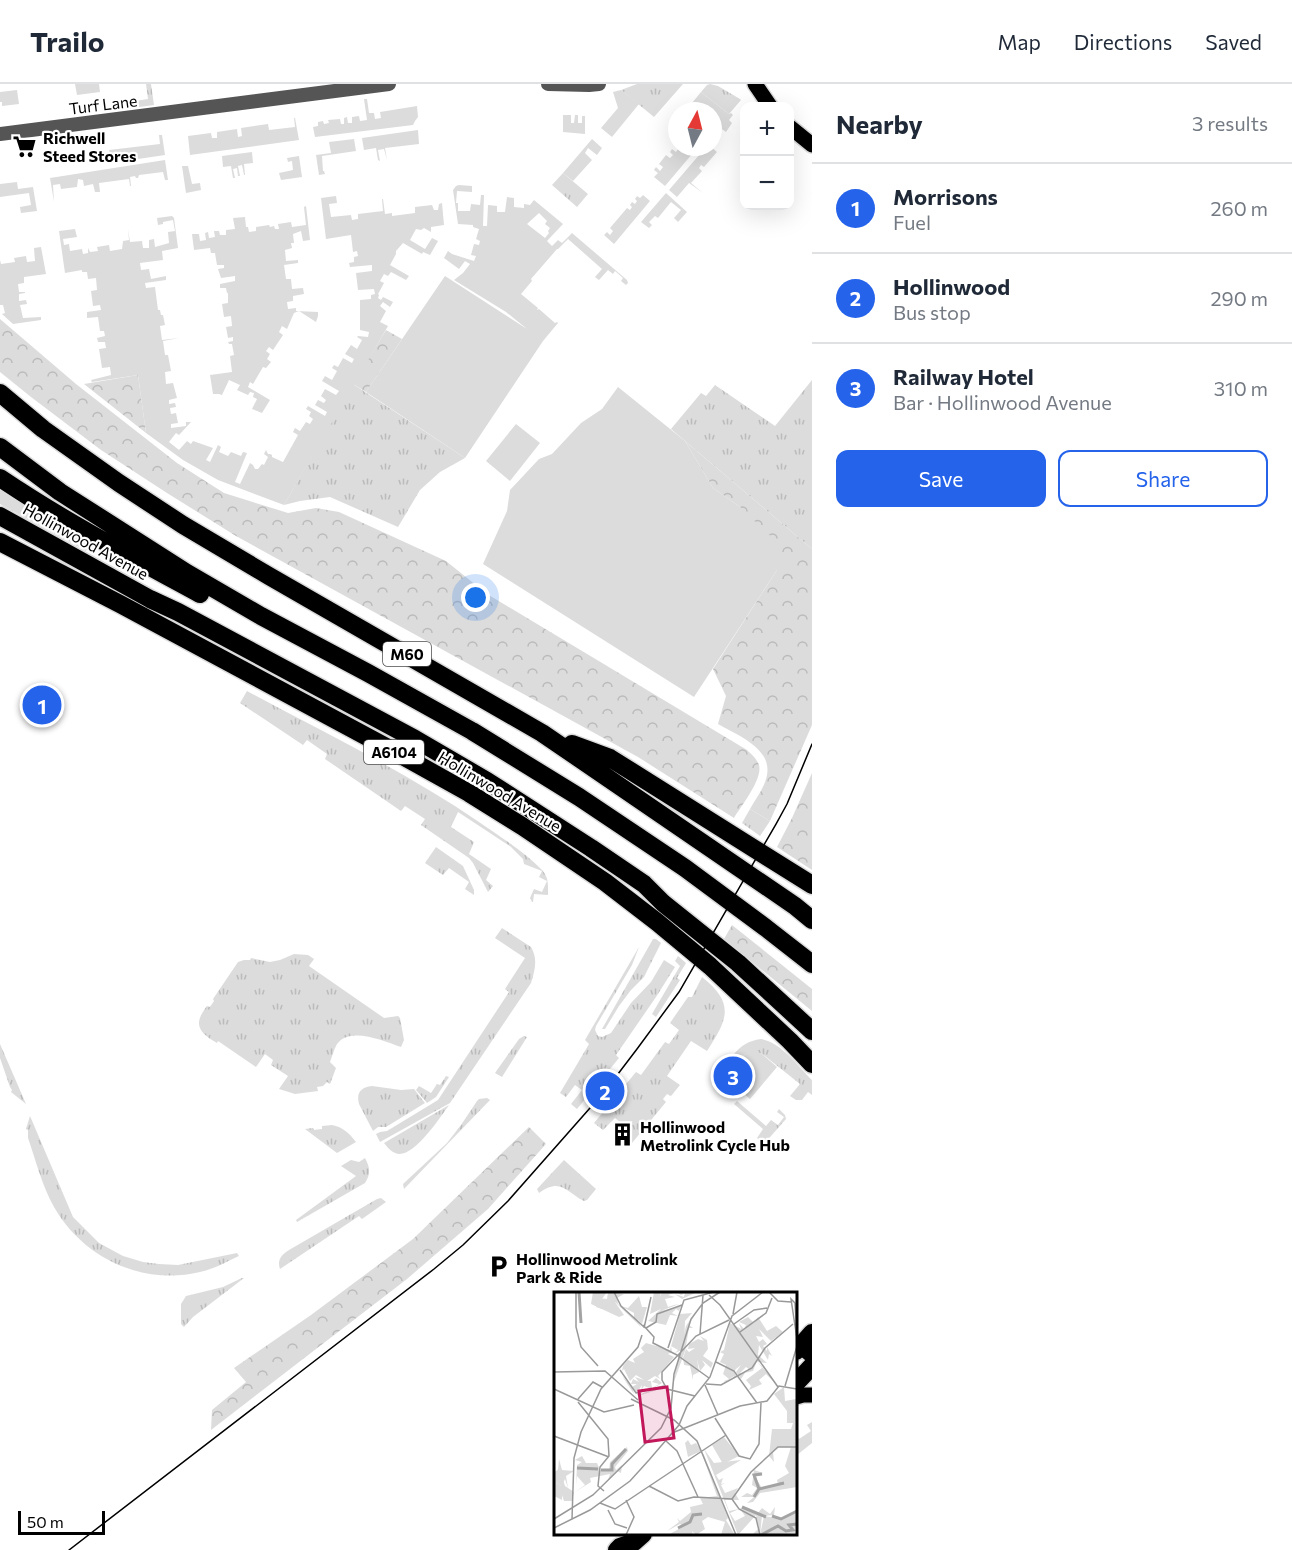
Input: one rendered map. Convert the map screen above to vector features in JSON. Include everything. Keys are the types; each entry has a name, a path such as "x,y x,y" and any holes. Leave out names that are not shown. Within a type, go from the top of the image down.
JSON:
{"highway":[{"name":"M60","path":"0,393 43,429 183,525 542,733 785,899 812,920"},
{"name":"M60","path":"0,447 69,498 178,567 261,616 472,731 579,797 685,868 812,964"},
{"name":"M60","path":"0,478 47,509 204,596 261,616"},
{"name":"Hollinwood Avenue","path":"0,516 155,602 178,612 415,739 487,781 644,884 663,903 738,963 812,1031"},
{"name":"Hollinwood Avenue","path":"0,542 411,761 522,826 605,882 657,922 710,966 812,1064"},
{"name":"M60","path":"542,733 610,758 812,885"},
{"path":"620,1544 634,1542 641,1535"}],"main road":[{"path":"755,84 767,102"},
{"path":"794,131 812,145"},
{"path":"797,1396 812,1395"}],"street":[{"name":"Turf Lane","path":"0,134 390,84"},
{"path":"548,84 599,84"}],"green space":[{"path":"75,84 99,84 100,92 77,95"},
{"path":"146,84 151,84 154,105 125,109 125,104 128,102 148,99"},
{"path":"637,84 683,84 654,117 621,90"},
{"path":"707,85 718,86 741,100 729,114 722,108 722,102 714,102 701,92"},
{"path":"17,90 19,104 2,106 0,92"},
{"path":"621,90 639,104 612,137 601,128 618,108 613,92"},
{"path":"701,92 714,102 693,102"},
{"path":"364,99 367,99 369,113 374,113 375,119 381,118 380,112 417,106 418,117 413,125 315,137 313,127 318,126 318,122 323,121 324,124 329,123 328,120 340,119 341,124 344,124 344,118 347,117 348,123 352,123 352,117 359,116 360,121 367,120"},
{"path":"722,108 733,115 729,120 732,123 726,132 722,129"},
{"path":"563,115 571,115 571,123 574,123 575,115 578,115 578,123 582,123 582,116 585,116 585,134 563,132"},
{"path":"294,118 299,140 190,155 188,136 211,133 212,138 217,138 217,132 237,129 238,137 242,136 241,128 268,124 269,130 295,127"},
{"path":"418,130 419,144 385,148 387,160 384,149 378,150 380,161 376,148 364,150 362,138"},
{"path":"159,135 162,135 165,155 111,163 109,150 160,144"},
{"path":"354,139 356,151 322,156 325,174 319,175 316,155 331,153 329,142"},
{"path":"592,139 602,148 597,155 588,148 585,153 592,160 573,181 563,173"},
{"path":"252,152 253,163 244,164 245,175 242,165 238,166 240,176 238,176 237,168 233,169 235,178 233,178 231,166 223,167 222,156"},
{"path":"666,155 670,158 690,156 665,186 654,177 658,173 654,170 656,167 660,171 663,167 659,164"},
{"path":"299,156 302,177 281,180 279,173 293,170 292,161 288,162 287,158"},
{"path":"698,156 714,156 704,167 701,165 699,168 702,171 691,183 703,193 689,183 677,197 669,190"},
{"path":"165,160 168,180 165,180 163,172 139,175 138,178 130,177 131,186 129,179 99,183 100,192 95,192 93,184 84,186 83,180 78,179 77,187 61,189 60,184 53,185 54,202 50,178"},
{"path":"182,166 188,166 192,184 200,183 201,190 186,193"},
{"path":"563,173 588,194 577,207 552,185"},
{"path":"17,182 18,189 33,187 37,211 21,213 20,207 31,205 29,193 0,197 0,184"},
{"path":"456,186 472,186 472,192 457,191 458,211 470,211 471,204 480,205 481,195 484,195 483,226 487,226 488,205 497,206 497,212 505,212 507,197 514,198 514,207 524,208 524,204 530,205 534,200 563,224 547,241 552,246 558,240 562,243 572,233 627,280 628,283 626,285 621,281 623,278 615,271 613,274 608,270 599,280 595,277 602,269 568,239 557,249 521,294 538,308 537,310 539,309 558,323 543,341 465,458 366,392 445,276 527,329 506,312 454,280 470,264 465,261 459,269 444,258 448,251 474,261 476,256 471,255 474,244 479,245 480,241 476,239 479,229 473,225 458,224 453,190","holes":["539,213 547,221 545,224 550,228 545,238 527,224"]},
{"path":"666,193 687,212 678,222 674,218 681,210 671,202 658,218 655,216 649,222 652,225 649,228 641,222"},
{"path":"643,195 650,201 614,244 604,235 607,232 610,235 613,231 610,228 627,208 630,210 632,202 635,204 637,201 635,199 637,196 640,198"},
{"path":"336,196 337,203 329,204 331,217 351,215 352,220 358,219 358,214 383,211 382,199 385,214 392,213 392,216 415,213 415,207 432,205 434,210 438,210 439,204 442,203 444,225 431,227 431,232 424,228 416,229 410,240 425,249 432,238 438,241 430,255 423,252 422,254 403,243 396,251 390,265 409,276 406,280 391,272 388,276 384,274 380,281 384,283 378,298 381,300 383,297 393,302 390,307 383,302 380,306 386,311 380,322 388,326 284,505 218,480 183,460 146,433 138,375 92,382 91,380 111,375 110,367 102,368 99,349 106,348 105,342 98,342 97,338 105,336 104,331 100,331 98,317 87,318 87,312 101,310 100,305 93,306 91,291 97,290 96,278 88,279 87,272 82,272 82,270 65,273 59,231 75,229 77,237 63,239 64,245 69,244 70,251 82,249 83,254 88,253 88,248 90,252 98,251 97,247 109,245 110,251 122,249 123,241 129,240 128,229 130,242 142,241 143,248 149,248 149,240 154,239 155,247 169,243 168,232 175,231 173,220 158,225 157,218 172,216 174,218 178,248 162,251 163,260 140,263 141,270 149,269 151,279 166,276 166,280 145,283 146,288 155,287 158,310 163,315 165,325 160,326 162,340 179,338 163,341 171,371 165,372 166,384 173,383 177,398 169,400 169,404 175,403 176,407 170,408 171,414 176,413 178,423 171,424 171,428 186,426 186,422 191,422 179,435 176,433 169,442 179,450 187,441 191,444 193,441 213,448 206,460 210,462 218,445 221,447 219,452 228,456 231,452 241,456 243,452 247,453 235,482 240,484 250,463 255,469 264,465 268,457 264,454 266,450 272,457 283,462 298,435 293,432 295,428 300,431 306,422 310,424 313,419 309,416 311,412 306,409 308,406 325,416 327,412 315,405 318,400 324,403 326,400 321,396 325,389 336,395 339,391 322,381 325,376 332,380 337,371 332,368 334,365 338,367 343,358 352,363 354,359 345,354 351,345 357,349 362,340 358,336 368,337 369,332 360,330 360,300 371,299 371,295 375,294 374,289 358,290 356,273 372,271 372,265 350,267 349,263 354,262 354,257 358,256 357,251 353,252 351,235 326,239 321,198"},
{"path":"306,206 310,240 303,241 301,231 293,234 292,248 285,250 286,261 298,260 298,263 284,265 286,279 291,279 292,289 303,288 304,294 293,296 293,301 287,302 288,309 296,308 296,311 299,311 294,313 287,329 282,326 279,332 283,335 273,350 269,347 266,351 270,354 267,359 271,362 266,368 263,367 253,384 250,382 248,387 270,400 262,413 252,409 257,399 253,397 254,393 250,392 248,395 237,390 240,385 229,380 222,395 213,394 210,375 232,372 230,356 234,355 232,344 228,342 233,341 233,337 228,338 226,327 232,326 231,316 224,317 222,304 228,303 228,293 226,288 220,288 220,284 235,281 235,276 221,278 218,269 224,268 224,265 217,265 215,253 211,253 210,248 194,250 192,234 199,234 200,241 206,240 205,233 208,232 209,238 215,237 214,231 219,231 220,235 226,235 226,230 235,229 233,218 245,217 249,232 256,231 256,227 269,225 279,229 278,224 291,222 292,227 306,225 304,207"},
{"path":"41,247 46,274 24,277 24,283 18,284 19,292 25,292 19,294 19,301 26,300 27,304 20,305 23,318 41,317 41,320 13,324 2,314 5,313 3,305 0,305 0,260 1,264 15,262 14,258 26,256 27,262 35,261 34,248"},
{"path":"299,311 318,312 316,322"},
{"path":"0,319 76,384 177,463 224,493 288,513 316,508 339,512 446,561 487,594 747,750 757,761 759,771 755,785 746,800 734,818 638,757 236,536 167,493 101,450 0,372"},
{"path":"386,330 402,339 366,392 353,384"},
{"path":"138,375 146,433 84,384"},
{"path":"812,380 812,549 671,429 701,393 706,396 715,385 775,426"},
{"path":"353,384 465,458 440,472 420,490 398,527 330,497 284,505"},
{"path":"618,387 685,441 713,488 740,507 783,548 777,570 694,697 483,564 507,511 510,490 539,459 552,454 581,423 602,409"},
{"path":"516,424 540,443 510,481 486,461"},
{"path":"685,441 812,549 812,725 770,821 750,809 766,779 767,766 764,757 752,744 718,724 726,696 713,669 777,570 740,507 713,488"},
{"path":"0,490 89,546 86,551 0,504"},
{"path":"247,691 394,770 479,822 520,850 542,870 547,879 548,895 534,894 532,902 530,898 534,889 542,892 547,881 539,877 542,871 524,864 523,859 511,847 458,812 451,827 474,842 469,854 491,869 486,880 493,886 488,892 469,858 421,825 425,819 405,806 401,811 325,759 327,754 307,740 303,745 240,703"},
{"path":"812,773 812,870 777,847"},
{"path":"750,809 770,821 760,836 742,823"},
{"path":"436,847 463,866 474,895 465,889 469,882 449,868 443,875 425,863"},
{"path":"732,925 812,989 812,1011 724,939"},
{"path":"502,928 531,947 535,969 531,983 450,1103 380,1142 376,1134 387,1131 438,1100 509,992 505,989 525,958 495,938"},
{"path":"653,939 661,943 644,977 619,1006 605,1029 602,1029"},
{"path":"639,947 632,965 596,1026 598,1036 602,1037 611,1033 631,1003 651,982 664,960 675,967 616,1055 619,1058 577,1109 571,1104 582,1090 575,1085 566,1097 560,1093 589,1044 585,1040"},
{"path":"294,954 308,955 314,959 309,966 384,1018 398,1016 404,1040 401,1047 368,1036 358,1035 343,1039 337,1044 330,1062 336,1068 330,1084 327,1082 317,1087 318,1091 295,1094 279,1089 288,1076 271,1065 273,1060 265,1054 256,1067 218,1041 217,1043 205,1035 200,1027 200,1018 207,1006 210,1007 238,962 251,958 270,962"},
{"path":"678,956 686,963 677,978 680,980 656,1017 652,1014 680,966 675,961"},
{"path":"702,977 713,987 724,1004 723,1021 707,1051 691,1041 667,1076 680,1085 671,1096 667,1094 663,1099 666,1102 627,1147 623,1144 632,1132 615,1118 603,1130 594,1123 636,1072 641,1075 665,1042 669,1044 679,1030 670,1023 688,997 692,997"},
{"path":"527,1037 502,1077 495,1073 519,1039"},
{"path":"761,1039 782,1050 812,1080 812,1095 808,1092 802,1100 796,1100 790,1096 800,1084 761,1053 746,1054 738,1059 733,1055 746,1044"},
{"path":"0,1044 26,1104 11,1092 0,1058"},
{"path":"754,1052 761,1053 777,1067 750,1099 742,1092 748,1084 742,1080 749,1070 736,1061"},
{"path":"446,1076 449,1077 436,1097 427,1103 416,1090 419,1086 431,1093"},
{"path":"372,1086 401,1090 414,1089 425,1103 386,1127 378,1127 373,1131 358,1100 360,1091"},
{"path":"487,1098 490,1100 404,1189 403,1184 447,1143 477,1101"},
{"path":"737,1101 766,1126 771,1120 778,1125 784,1117 777,1112 779,1109 786,1119 764,1144 757,1138 763,1129 734,1104"},
{"path":"449,1105 427,1135 412,1149 405,1153 394,1153 384,1143"},
{"path":"30,1116 73,1217 99,1243 123,1256 159,1264 178,1265 237,1253 239,1256 205,1271 179,1275 157,1275 116,1264 98,1254 66,1225 50,1199 28,1138 26,1129"},
{"path":"332,1125 346,1131 356,1142 337,1153 305,1129 322,1129 322,1126"},
{"path":"529,1127 546,1144 488,1209 407,1279 211,1430 212,1410 246,1382 234,1368 311,1315 413,1239"},
{"path":"365,1158 369,1170 365,1183 297,1222 296,1220 356,1176 341,1166 351,1160 359,1162"},
{"path":"564,1160 596,1189 587,1200 584,1201 558,1186 547,1188 539,1193 537,1189"},
{"path":"381,1198 386,1202 362,1219 359,1216 280,1269 279,1260 286,1252"},
{"path":"244,1278 193,1317 184,1327 181,1324 181,1304 186,1296 223,1287"},
{"path":"812,1422 812,1443 797,1455 797,1436 799,1439 811,1431 807,1425"}],"tram line":[{"path":"69,1550 434,1269 463,1245 508,1201 605,1091 679,992 787,804 812,744"}],"place":[{"name":"Richwell Steed Stores","path":"25,146"},
{"name":"Morrisons","path":"42,705"},
{"name":"Railway Hotel","path":"733,1076"},
{"name":"Hollinwood","path":"605,1091"},
{"name":"Hollinwood Metrolink Cycle Hub","path":"622,1135"},
{"name":"Hollinwood Metrolink Park & Ride","path":"498,1267"}]}
